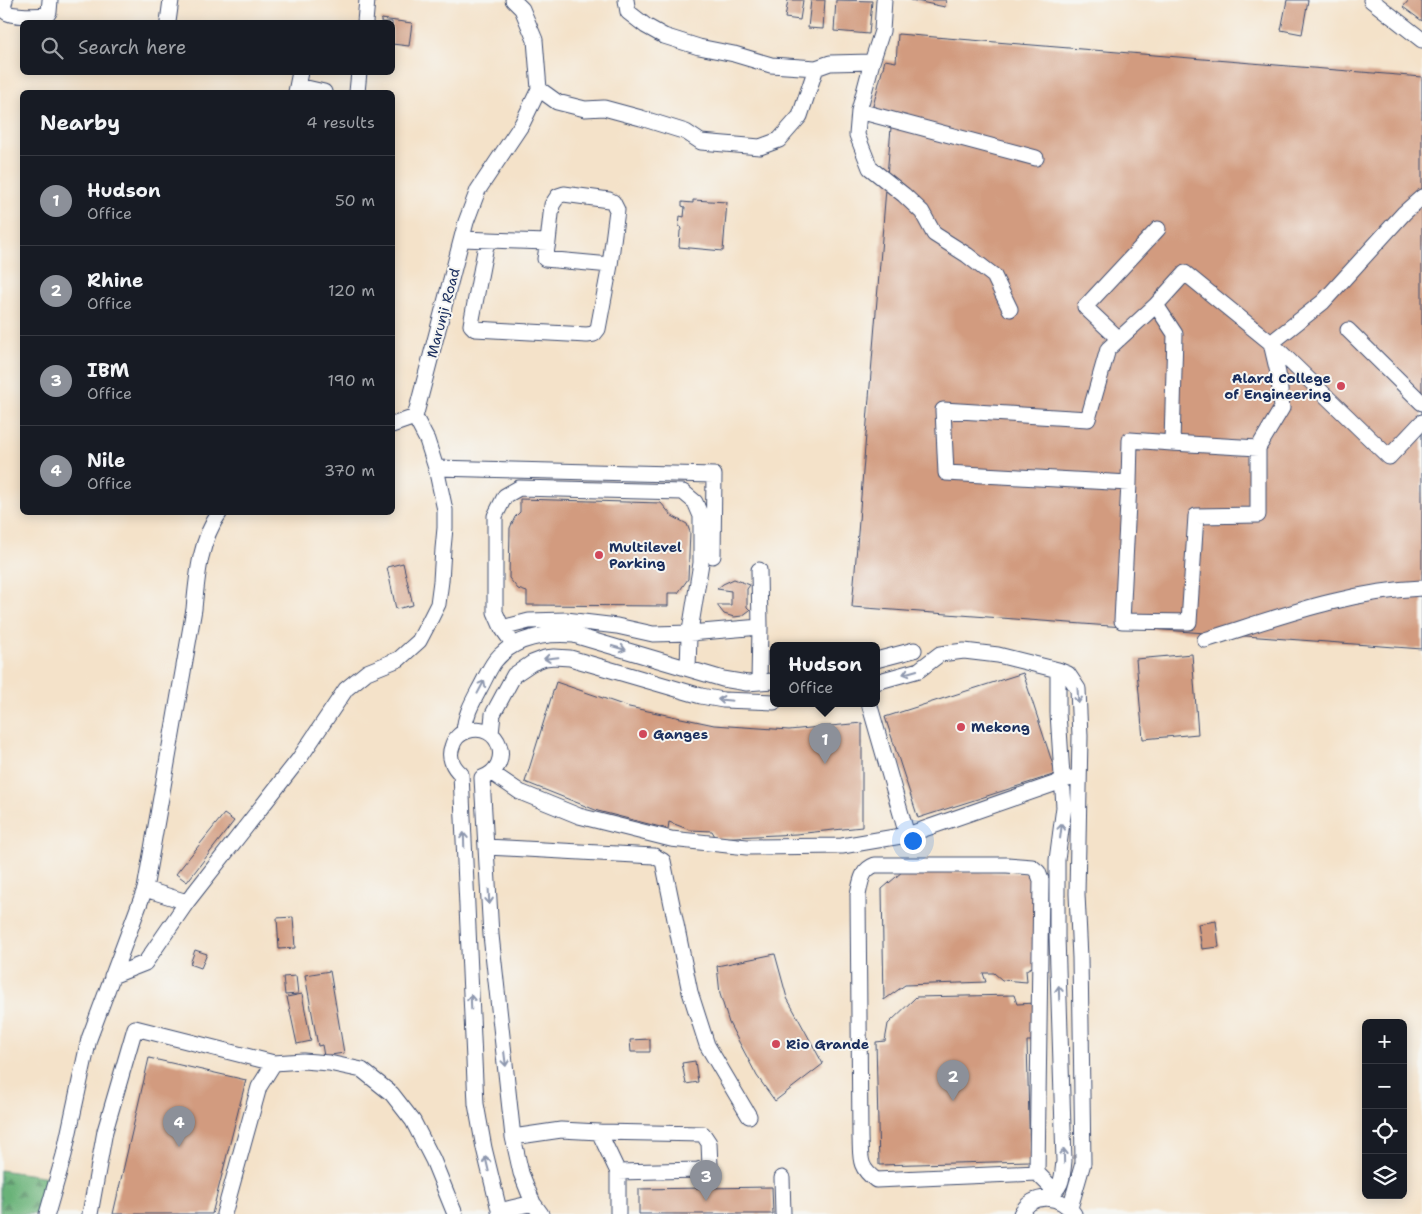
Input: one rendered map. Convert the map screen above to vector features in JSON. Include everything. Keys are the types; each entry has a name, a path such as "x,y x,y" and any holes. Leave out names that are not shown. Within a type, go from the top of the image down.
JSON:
{"street":[{"path":"5,0 4,8 10,14 42,16 47,15 49,12 50,0"},
{"path":"168,20 170,0"},
{"path":"365,20 367,0"},
{"path":"513,0 522,8 535,40 539,89 557,102 585,109 604,108 641,118 686,132 701,142 760,147 779,140 800,116 816,68"},
{"path":"626,0 628,12 646,26 664,36 771,64 816,68 830,63 872,62"},
{"path":"884,0 882,31 859,111 858,135 870,168 922,212 934,234 967,255 994,276 1010,309"},
{"path":"1371,0 1422,40"},
{"path":"357,90 359,75"},
{"path":"298,84 318,90"},
{"name":"Marunji Road","path":"416,417 462,239 478,190 522,124 539,89"},
{"path":"859,111 1036,158"},
{"path":"487,240 471,325 475,329 587,335 594,334 598,329 610,265 617,210 613,202 609,200 564,194 558,196 552,205 545,259 610,265"},
{"path":"1271,343 1323,302 1404,213 1422,197"},
{"path":"1404,213 1422,212"},
{"path":"1119,339 1084,307 1158,229"},
{"path":"462,239 548,242"},
{"path":"1129,483 946,474 943,410 1088,419 1108,348 1156,305 1185,273 1271,343 1389,457 1422,422"},
{"path":"1156,305 1175,334 1172,443"},
{"path":"1348,330 1422,403"},
{"path":"1258,448 1130,440 1122,621 1189,622 1196,516 1258,515 1258,448 1282,408 1278,373 1271,343"},
{"path":"112,976 145,964 187,902 300,759 346,689 367,672 399,659 419,640 438,604 442,549 446,528 436,468 416,417 395,424"},
{"path":"436,468 714,475 713,556"},
{"path":"514,646 502,628 496,612 496,516 505,496 519,488 683,492 695,502 701,516 701,563 690,633 688,668"},
{"path":"46,1214 64,1155 89,1039 145,889 194,609 199,562 218,515"},
{"path":"464,732 468,710 495,661 514,646 540,636 554,634 574,635 723,679 747,683 766,682 760,627 759,570"},
{"path":"1205,640 1293,611 1333,601 1422,588"},
{"path":"502,628 529,621 566,620 617,626 653,634 760,627"},
{"path":"880,659 914,650"},
{"path":"880,681 919,670 940,654 964,651 998,655 1058,670 1068,674 1078,689 1080,736 1077,894 1080,958 1083,1163 1072,1211 1051,1195 1037,1173 1041,880 1038,872 1032,867 1007,865 875,865 868,868 862,875 858,895 860,1137 861,1160 866,1173 876,1180 1037,1173"},
{"path":"491,734 493,714 514,675 532,663 554,657 570,658 701,696 723,700 770,702"},
{"path":"1021,1214 1029,1204 1037,1199 1051,1195 1062,1183 1064,1160 1057,936 1057,860 1064,807 1058,713 1058,670"},
{"path":"870,707 907,835"},
{"path":"475,729 486,731 498,742 501,753 499,764 487,776 486,848 491,935 513,1137 521,1173 537,1209 500,1212 484,1148 476,1104 461,774 454,766 451,755 451,749 456,739 464,732 475,729"},
{"path":"487,776 520,792 579,816 671,839 747,847 842,846 907,835 1079,776"},
{"path":"486,848 654,856 663,861 690,992 707,1046 749,1116"},
{"path":"145,889 187,902"},
{"path":"90,1214 105,1131 135,1028 274,1063 303,1061 330,1063 362,1070 392,1094 413,1121 433,1160 455,1214"},
{"path":"224,1214 259,1088 274,1063"},
{"path":"513,1137 560,1130 703,1134 709,1143 710,1166 698,1170 618,1172"},
{"path":"599,1132 618,1172 618,1214"},
{"path":"782,1178 783,1214"}],"green space":[{"path":"0,1170 57,1178 49,1214 0,1214"}],"building":[{"path":"788,0 803,0 800,20 785,18"},
{"path":"811,0 825,0 823,29 808,28"},
{"path":"836,0 872,1 869,34 834,31"},
{"path":"911,0 946,0 945,7"},
{"path":"1287,0 1308,0 1302,34 1281,30"},
{"path":"1409,0 1419,0 1422,2 1422,21 1403,7"},
{"path":"395,21 412,23 409,46 395,44"},
{"path":"898,34 1422,77 1422,649 852,607 892,115 872,110 885,60 896,62"},
{"path":"693,200 727,202 723,251 679,247 680,231 682,228 679,226 680,216 684,217 685,207 682,206 682,202 693,203"},
{"name":"Multilevel Parking","path":"520,499 661,503 672,516 687,524 690,532 688,579 678,593 668,593 668,606 527,605 527,592 518,589 509,578 510,528 515,517 520,512"},
{"path":"403,563 413,605 396,609 387,567"},
{"path":"734,579 750,585 747,589 747,607 750,610 742,616 734,617 724,614 717,605 731,605 731,591 717,589"},
{"path":"1192,654 1198,734 1143,739 1136,659"},
{"path":"1023,673 1056,774 918,818 885,717"},
{"path":"556,682 629,707 714,725 789,730 862,723 862,827 796,834 716,838 712,831 690,830 669,822 668,829 598,811 525,782"},
{"path":"224,814 234,821 187,882 176,874"},
{"path":"903,871 1029,873 1035,884 1034,966 1026,970 1027,982 1002,980 994,973 983,973 986,982 905,985 884,1000 882,889"},
{"path":"293,917 295,948 279,949 277,918"},
{"path":"1216,921 1219,947 1202,949 1198,924"},
{"path":"195,950 207,954 201,968 190,964"},
{"name":"Rio Grande","path":"775,954 787,998 823,1064 775,1101 757,1076 729,1023 720,994 717,966"},
{"path":"330,971 344,1053 324,1056 322,1045 318,1046 305,975"},
{"path":"296,976 298,994 285,995 283,977"},
{"path":"302,994 311,1041 297,1044 287,997"},
{"path":"1014,995 1017,1004 1036,1003 1032,1041 1027,1041 1030,1161 879,1165 876,1042 885,1041 888,1024 916,997"},
{"path":"650,1039 650,1052 631,1052 630,1040"},
{"path":"149,1058 246,1080 212,1214 113,1214"},
{"path":"695,1061 698,1082 686,1084 682,1063"},
{"path":"772,1187 773,1214 639,1214 639,1189"}],"place":[{"name":"Alard College of Engineering","path":"1341,386"},
{"name":"Multilevel Parking","path":"599,555"},
{"name":"Mekong","path":"961,727"},
{"name":"Ganges","path":"643,734"},
{"name":"Hudson","path":"825,764"},
{"name":"Rio Grande","path":"776,1044"},
{"name":"Rhine","path":"953,1101"},
{"name":"Nile","path":"179,1147"},
{"name":"IBM","path":"706,1201"}]}
